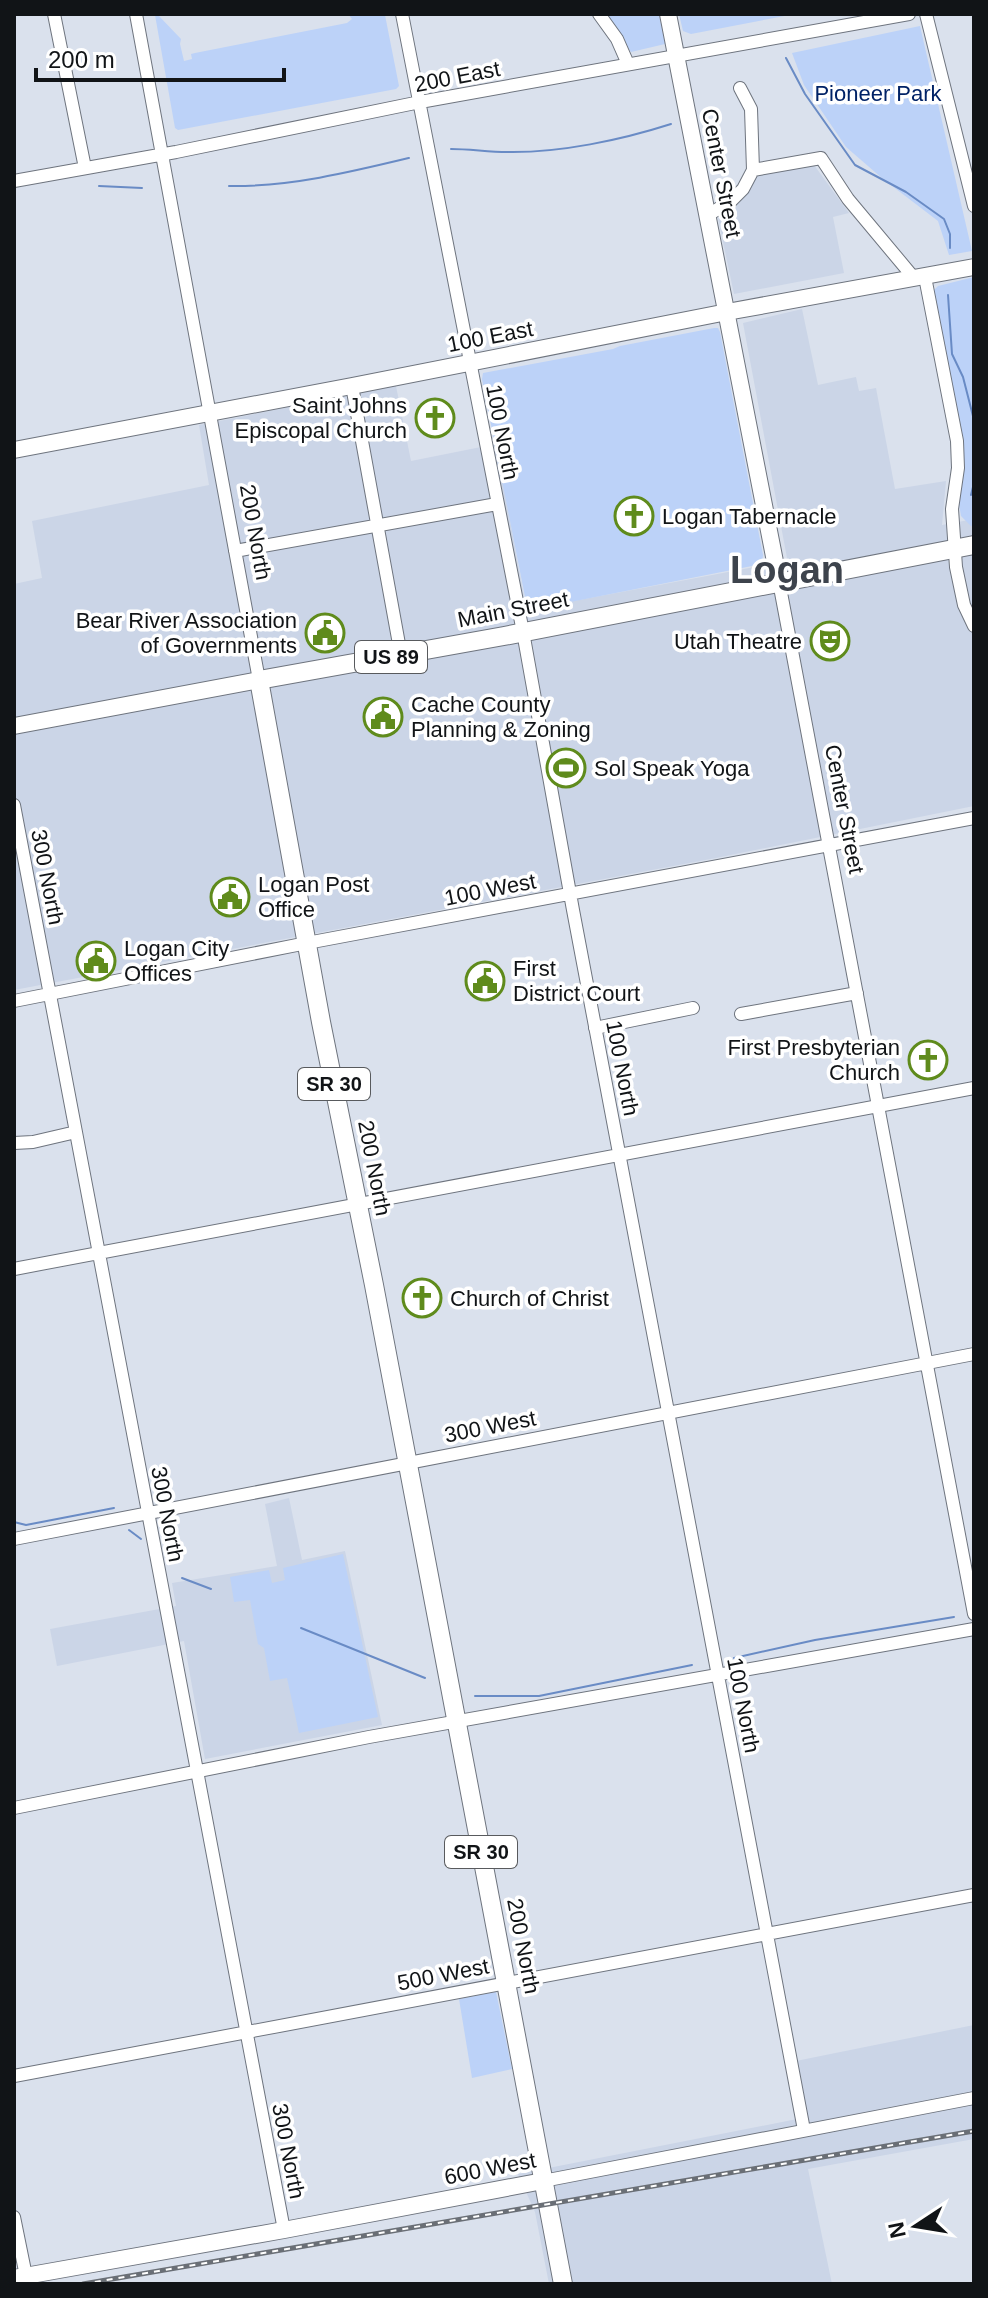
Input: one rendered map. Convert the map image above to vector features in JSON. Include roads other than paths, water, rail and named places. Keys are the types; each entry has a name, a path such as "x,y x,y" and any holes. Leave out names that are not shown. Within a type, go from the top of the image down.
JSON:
{"highway":[{"name":"Main Street","path":"259,680 974,545"},
{"name":"200 North","path":"259,680 563,2284"}],"main road":[{"name":"Center Street","path":"668,14 779,582"},
{"name":"100 East","path":"14,450 974,267"},
{"name":"Main Street","path":"14,726 259,680"},
{"name":"600 West","path":"20,2277 543,2181"}],"street":[{"path":"54,14 85,168"},
{"name":"200 North","path":"136,14 259,680"},
{"name":"100 North","path":"402,14 523,632 804,2130"},
{"path":"599,14 617,39 628,64"},
{"name":"200 East","path":"14,181 163,155 420,102 909,14"},
{"path":"926,14 974,206"},
{"path":"708,215 731,201 743,189 753,170 751,109 740,88"},
{"path":"753,170 821,158 848,199 925,277 957,441 958,468 952,509 954,549 964,605 974,626"},
{"path":"352,386 401,655"},
{"path":"235,551 497,504"},
{"name":"Center Street","path":"779,582 974,1614"},
{"name":"300 North","path":"14,805 284,2230"},
{"name":"100 West","path":"14,1001 974,818"},
{"path":"741,1014 857,993"},
{"path":"595,1028 693,1008"},
{"path":"14,1269 974,1088"},
{"path":"14,1143 76,1132"},
{"name":"300 West","path":"14,1539 974,1354"},
{"path":"959,1535 974,1532"},
{"path":"14,1808 197,1770 974,1629"},
{"name":"500 West","path":"14,2076 974,1895"},
{"name":"600 West","path":"543,2181 974,2098"},
{"path":"14,2217 20,2277"}],"waterway":[{"path":"786,58 805,94 855,165 906,192 944,219 950,234 950,248"},
{"path":"451,149 507,152 569,148 671,124"},
{"path":"229,186 297,181 409,158"},
{"path":"99,186 142,188"},
{"path":"948,295 952,354 963,377 974,420"},
{"path":"971,495 974,483"},
{"path":"14,1522 26,1525 114,1508"},
{"path":"129,1530 141,1539"},
{"path":"182,1578 211,1589"},
{"path":"734,1658 815,1640 954,1617"},
{"path":"301,1628 425,1678"},
{"path":"475,1696 539,1696 692,1665"}],"railway":[{"path":"83,2284 974,2131"}],"place":[{"name":"Saint Johns Episcopal Church","path":"435,418"},
{"name":"Logan Tabernacle","path":"634,516"},
{"name":"Bear River Association of Governments","path":"325,633"},
{"name":"Utah Theatre","path":"830,641"},
{"name":"Cache County Planning & Zoning","path":"383,717"},
{"name":"Sol Speak Yoga","path":"566,768"},
{"name":"Logan Post Office","path":"230,897"},
{"name":"Logan City Offices","path":"96,961"},
{"name":"First District Court","path":"485,981"},
{"name":"First Presbyterian Church","path":"928,1060"},
{"name":"Church of Christ","path":"422,1298"}],"district":[{"name":"Logan","path":"787,570"}],"park label":[{"name":"Pioneer Park","path":"878,93"}]}
